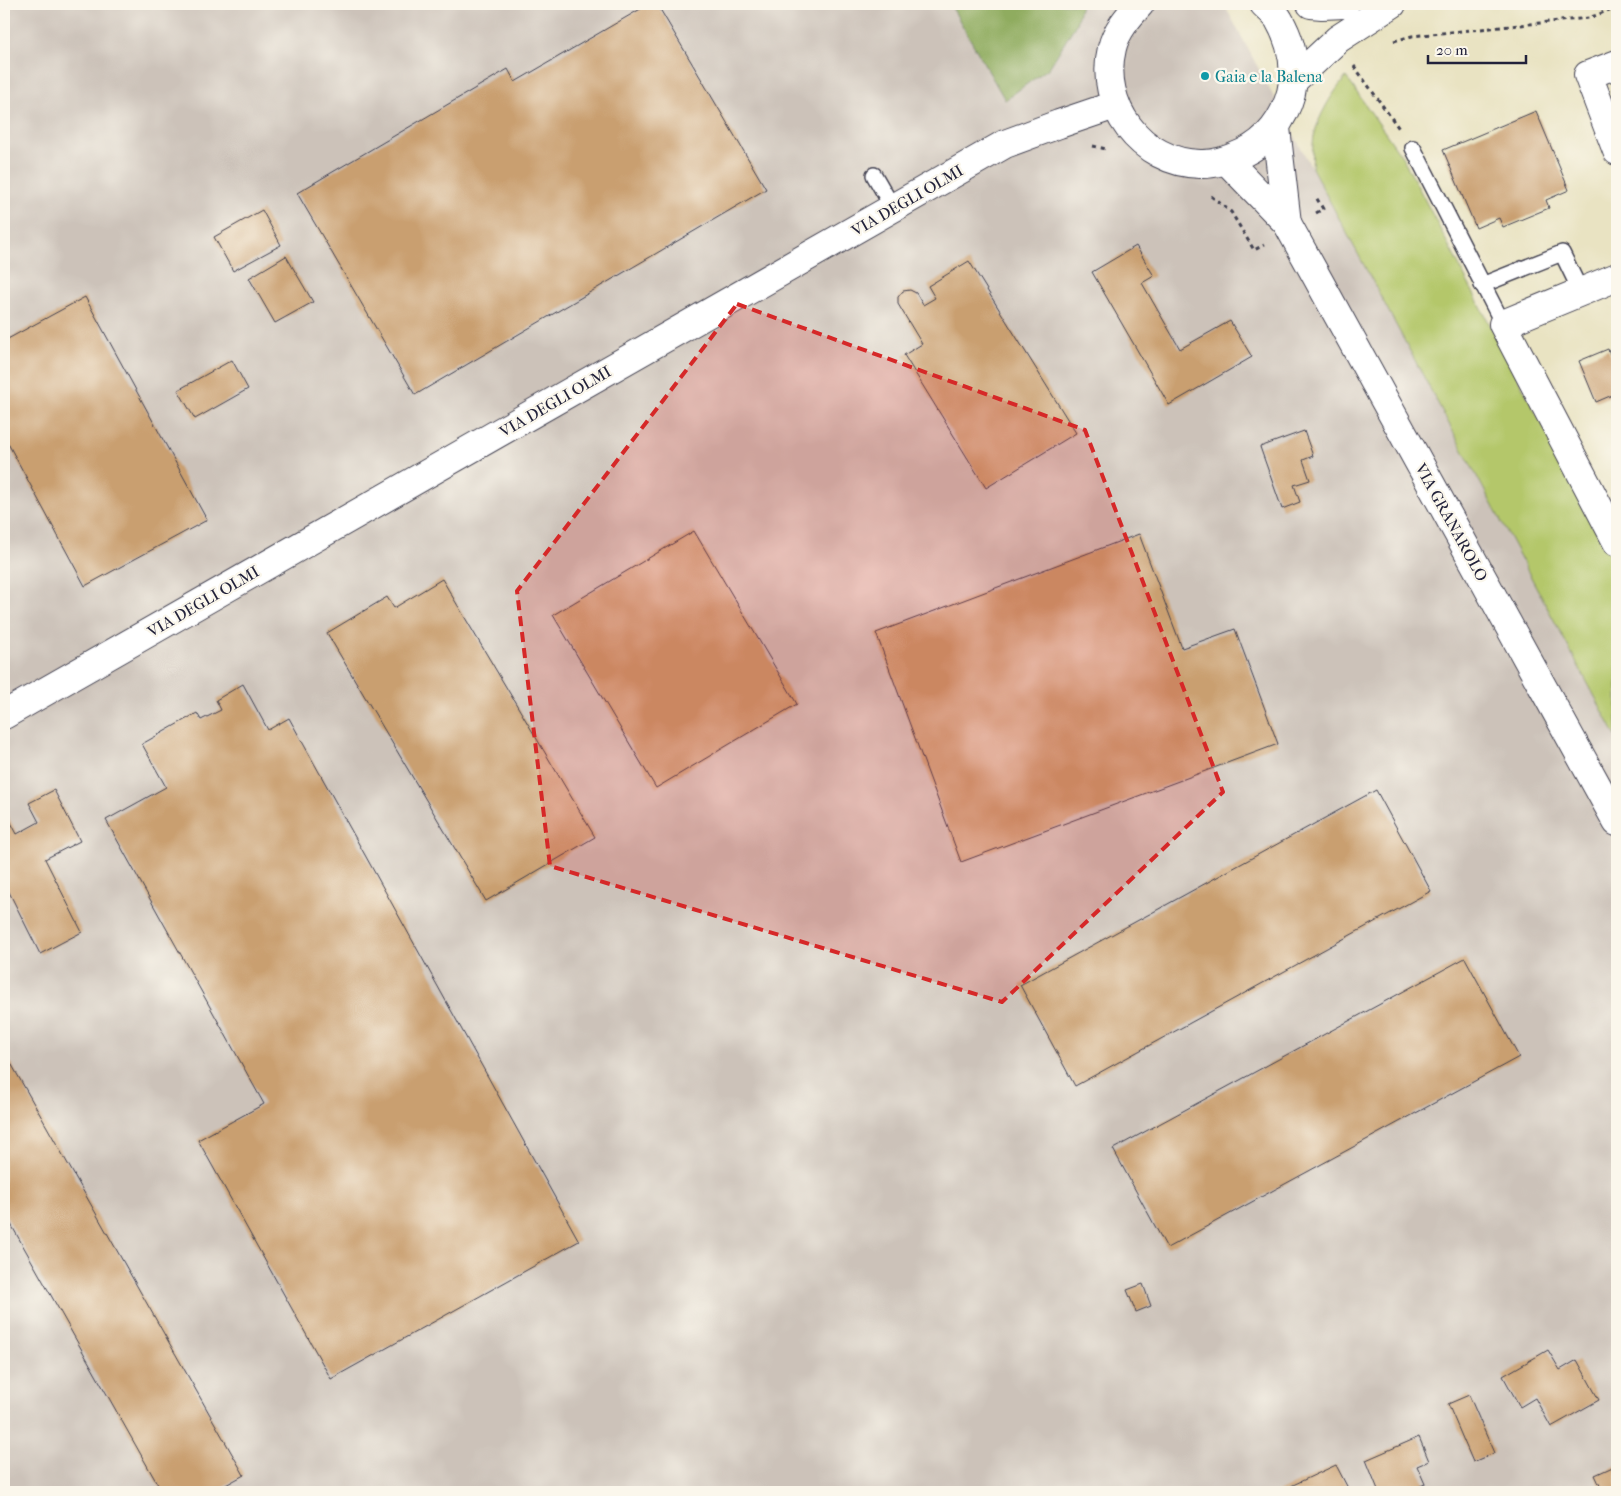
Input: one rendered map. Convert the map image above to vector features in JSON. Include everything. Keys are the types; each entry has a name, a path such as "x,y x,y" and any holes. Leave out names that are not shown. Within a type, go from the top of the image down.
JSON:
{"street":[{"path":"1140,4 1124,22 1112,48 1109,77 1115,105 1129,129 1148,148 1173,160 1200,164 1227,160 1254,148 1276,128 1288,105 1294,80 1292,48 1278,19 1264,4"},
{"path":"1311,4 1345,4"},
{"path":"1294,80 1338,39 1392,4"},
{"path":"1617,64 1588,75 1617,150"},
{"name":"VIA DEGLI OLMI","path":"4,715 1005,144 1115,105"},
{"path":"1276,128 1287,223"},
{"path":"1227,160 1287,223"},
{"name":"VIA GRANAROLO","path":"1287,223 1617,822"},
{"path":"1617,277 1503,324 1617,542"}],"lane":[{"path":"1414,148 1503,324"},
{"path":"874,175 893,208"},
{"path":"1482,285 1562,253 1581,292"}],"path":[{"path":"1390,42 1412,36 1590,18 1617,7"},
{"path":"1338,39 1352,63 1414,148"},
{"path":"1316,195 1323,209"}],"highlighted area":[{"path":"737,304 1085,430 1223,792 1002,1002 550,866 517,591"}],"shaded area":[{"path":"4,4 1224,4 1617,738 1617,1492 4,1492"}],"green space":[{"path":"950,4 1081,4 1076,24 1049,68 1005,100"},
{"path":"1346,77 1403,158 1617,568 1617,738 1312,168 1313,140 1316,128 1331,97"}],"building":[{"path":"649,4 657,4 766,189 415,395 297,193 508,69 515,82"},
{"path":"1536,111 1569,190 1546,200 1549,208 1503,227 1499,218 1476,228 1443,150"},
{"path":"262,210 281,245 233,271 214,237"},
{"path":"1136,246 1154,276 1142,283 1180,349 1230,321 1252,357 1169,405 1092,272"},
{"path":"286,256 313,302 275,323 249,278"},
{"path":"969,261 1076,433 986,488 904,355 922,344 898,304 898,297 903,291 910,290 916,293 923,305 935,298 928,286"},
{"path":"85,297 207,520 85,586 4,436 4,341"},
{"path":"1608,349 1617,371 1617,393 1596,402 1579,361"},
{"path":"232,360 248,389 195,419 178,390"},
{"path":"1304,431 1313,456 1303,460 1310,480 1294,485 1300,502 1282,509 1260,447"},
{"path":"694,531 797,704 656,788 553,615"},
{"path":"1139,534 1182,648 1235,629 1278,744 961,862 876,633"},
{"path":"442,579 595,837 486,901 327,633 387,597 394,608"},
{"path":"243,684 268,730 289,718 579,1241 331,1379 198,1140 264,1104 106,820 166,787 142,744 197,713 201,720 221,710 216,700"},
{"path":"54,790 80,841 45,859 82,932 40,954 4,882 4,816 7,815 17,834 39,822 29,803"},
{"path":"1376,790 1431,891 1075,1086 1020,985"},
{"path":"1465,958 1519,1057 1167,1248 1113,1149"},
{"path":"4,1051 244,1475 213,1492 162,1492 4,1212"},
{"path":"1143,1284 1151,1306 1136,1312 1127,1290"},
{"path":"1548,1350 1560,1370 1577,1360 1599,1400 1551,1427 1535,1398 1520,1407 1503,1376"},
{"path":"1469,1395 1494,1453 1473,1462 1448,1404"},
{"path":"1419,1437 1429,1461 1417,1466 1425,1484 1406,1492 1379,1492 1366,1460"},
{"path":"1336,1465 1350,1492 1278,1492"},
{"path":"1617,1465 1617,1492 1603,1492 1595,1475"}],"place":[{"name":"Gaia e la Balena","path":"1205,76"}]}
